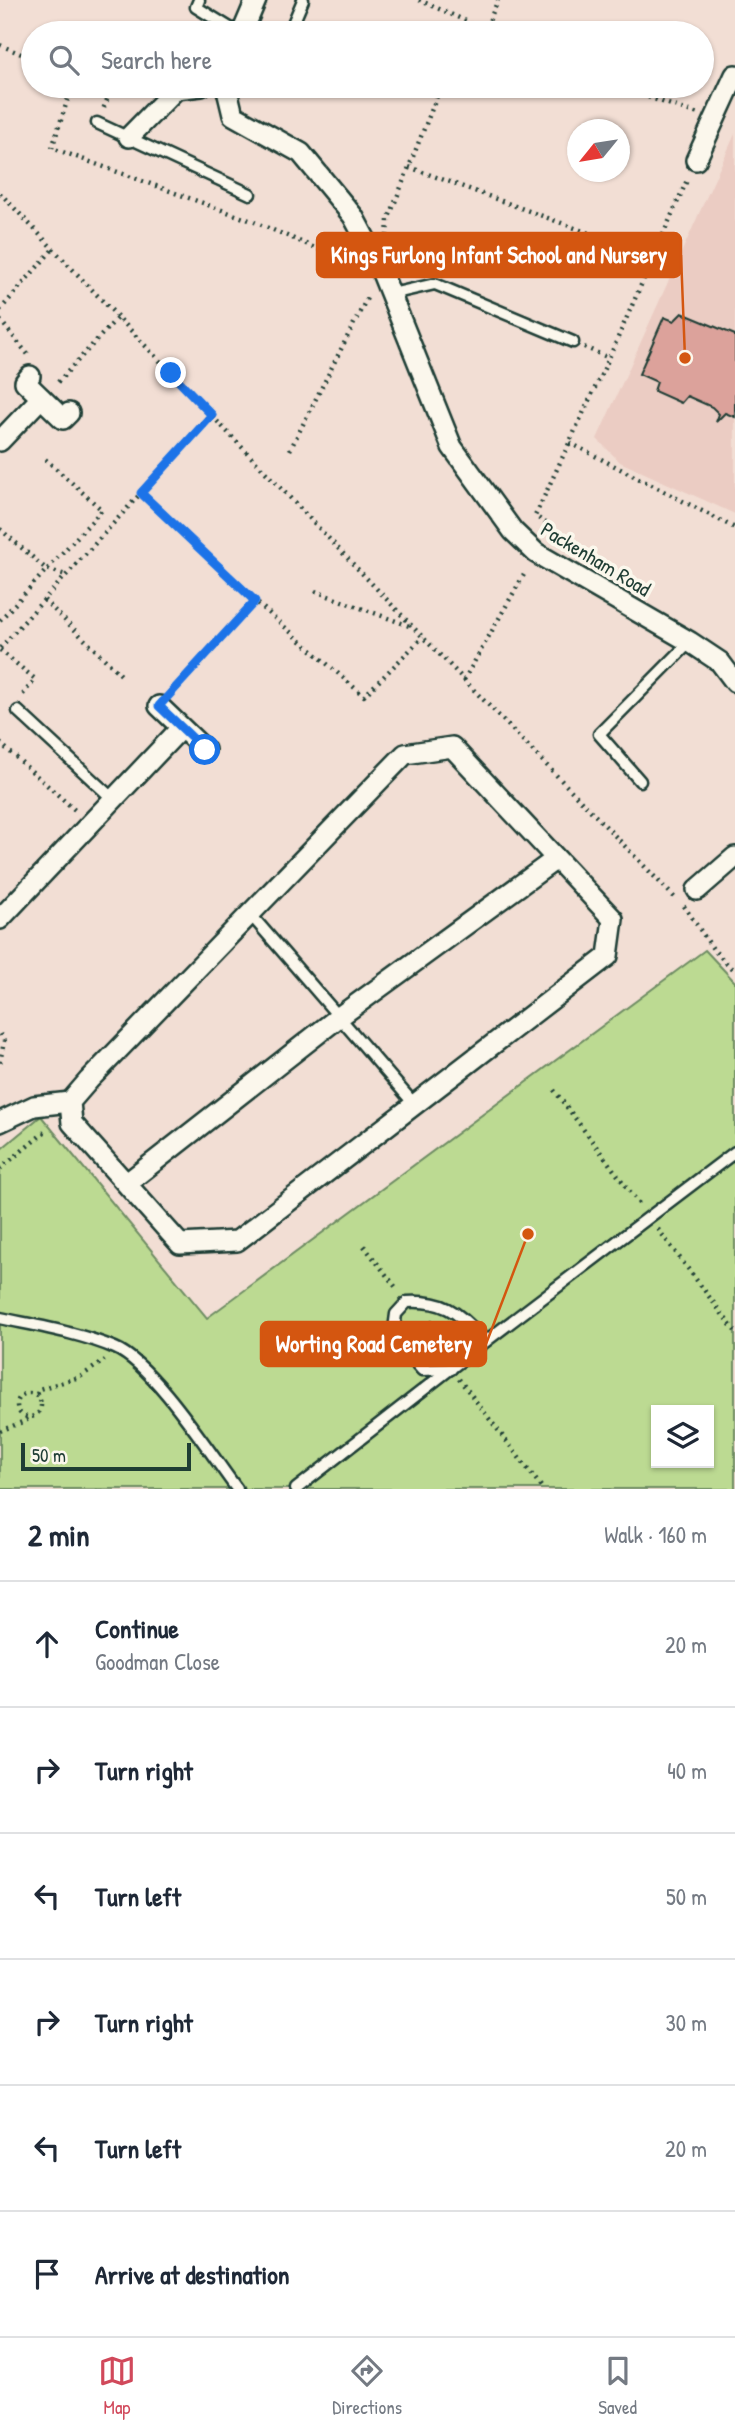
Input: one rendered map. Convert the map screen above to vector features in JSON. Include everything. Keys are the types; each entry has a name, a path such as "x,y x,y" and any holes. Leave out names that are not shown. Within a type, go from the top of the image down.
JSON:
{"street":[{"path":"246,21 256,0"},
{"path":"696,160 735,75"},
{"path":"129,137 167,98"},
{"name":"Packenham Road","path":"229,98 233,115 301,153 353,216 370,265 391,297 452,447 513,531 536,553 720,662 735,682"},
{"path":"30,366 25,382 63,419 69,413"},
{"path":"0,442 41,398"},
{"path":"159,706 205,750"},
{"path":"0,919 181,729"},
{"path":"0,1122 34,1106 70,1102 405,754 452,747 613,919 608,956 237,1241 180,1244 72,1123 70,1102"},
{"path":"698,890 735,857"},
{"path":"127,1183 339,1017 556,859"}],"lane":[{"path":"199,0 196,7 220,21"},
{"path":"294,21 303,0"},
{"path":"97,123 250,194"},
{"path":"391,297 400,292 435,284 573,342"},
{"path":"640,781 599,734 690,642"},
{"path":"18,711 114,800"},
{"path":"251,915 416,1106"},
{"path":"296,1489 735,1152"},
{"path":"451,1369 422,1370 394,1337 396,1314 407,1302 425,1301 453,1310 486,1341"},
{"path":"0,1318 116,1348 140,1365 237,1489"}],"path":[{"path":"419,0 466,21"},
{"path":"489,21 498,0"},
{"path":"0,45 21,54"},
{"path":"68,98 52,148 370,265 386,248 388,220 436,98"},
{"path":"97,123 108,98"},
{"path":"650,98 715,120"},
{"path":"552,527 535,516 609,358 696,160"},
{"path":"409,167 654,257"},
{"path":"0,193 687,910 713,949 735,972"},
{"path":"0,310 53,249"},
{"path":"290,450 374,286 391,297"},
{"path":"58,382 118,317"},
{"path":"0,320 30,366"},
{"path":"573,342 609,358"},
{"path":"36,679 0,649 212,415"},
{"path":"570,443 735,528"},
{"path":"0,620 102,510 43,457"},
{"path":"141,493 255,601 363,696 423,637"},
{"path":"0,528 46,569 66,575"},
{"path":"464,680 530,564"},
{"path":"315,592 413,627"},
{"path":"44,600 121,675"},
{"path":"159,706 255,601"},
{"path":"0,743 91,825"},
{"path":"0,1034 4,1041 0,1063"},
{"path":"0,1169 47,1130"},
{"path":"363,1246 407,1302"},
{"path":"37,1394 39,1389 80,1377 103,1363 116,1348"},
{"path":"451,1369 543,1489"},
{"path":"0,1431 33,1418 41,1412 41,1400 37,1394 28,1392 17,1400 16,1409 20,1415 33,1418"}],"shaded area":[{"path":"735,134 735,514 620,462 597,439"}],"green space":[{"path":"705,950 735,982 735,1489 0,1489 0,1150 41,1116 207,1318"}],"building":[{"path":"682,313 735,335 735,417 725,413 716,422 719,414 712,407 687,396 681,403 654,391 657,382 639,374 664,317 674,321"},
{"path":"432,1321 452,1346 439,1356 419,1331"}],"place":[{"name":"Kings Furlong Infant School and Nursery","path":"685,358"},
{"name":"Worting Road Cemetery","path":"528,1234"}],"route":[{"path":"171,373 212,415 141,493 255,601 159,706 205,750"}]}
